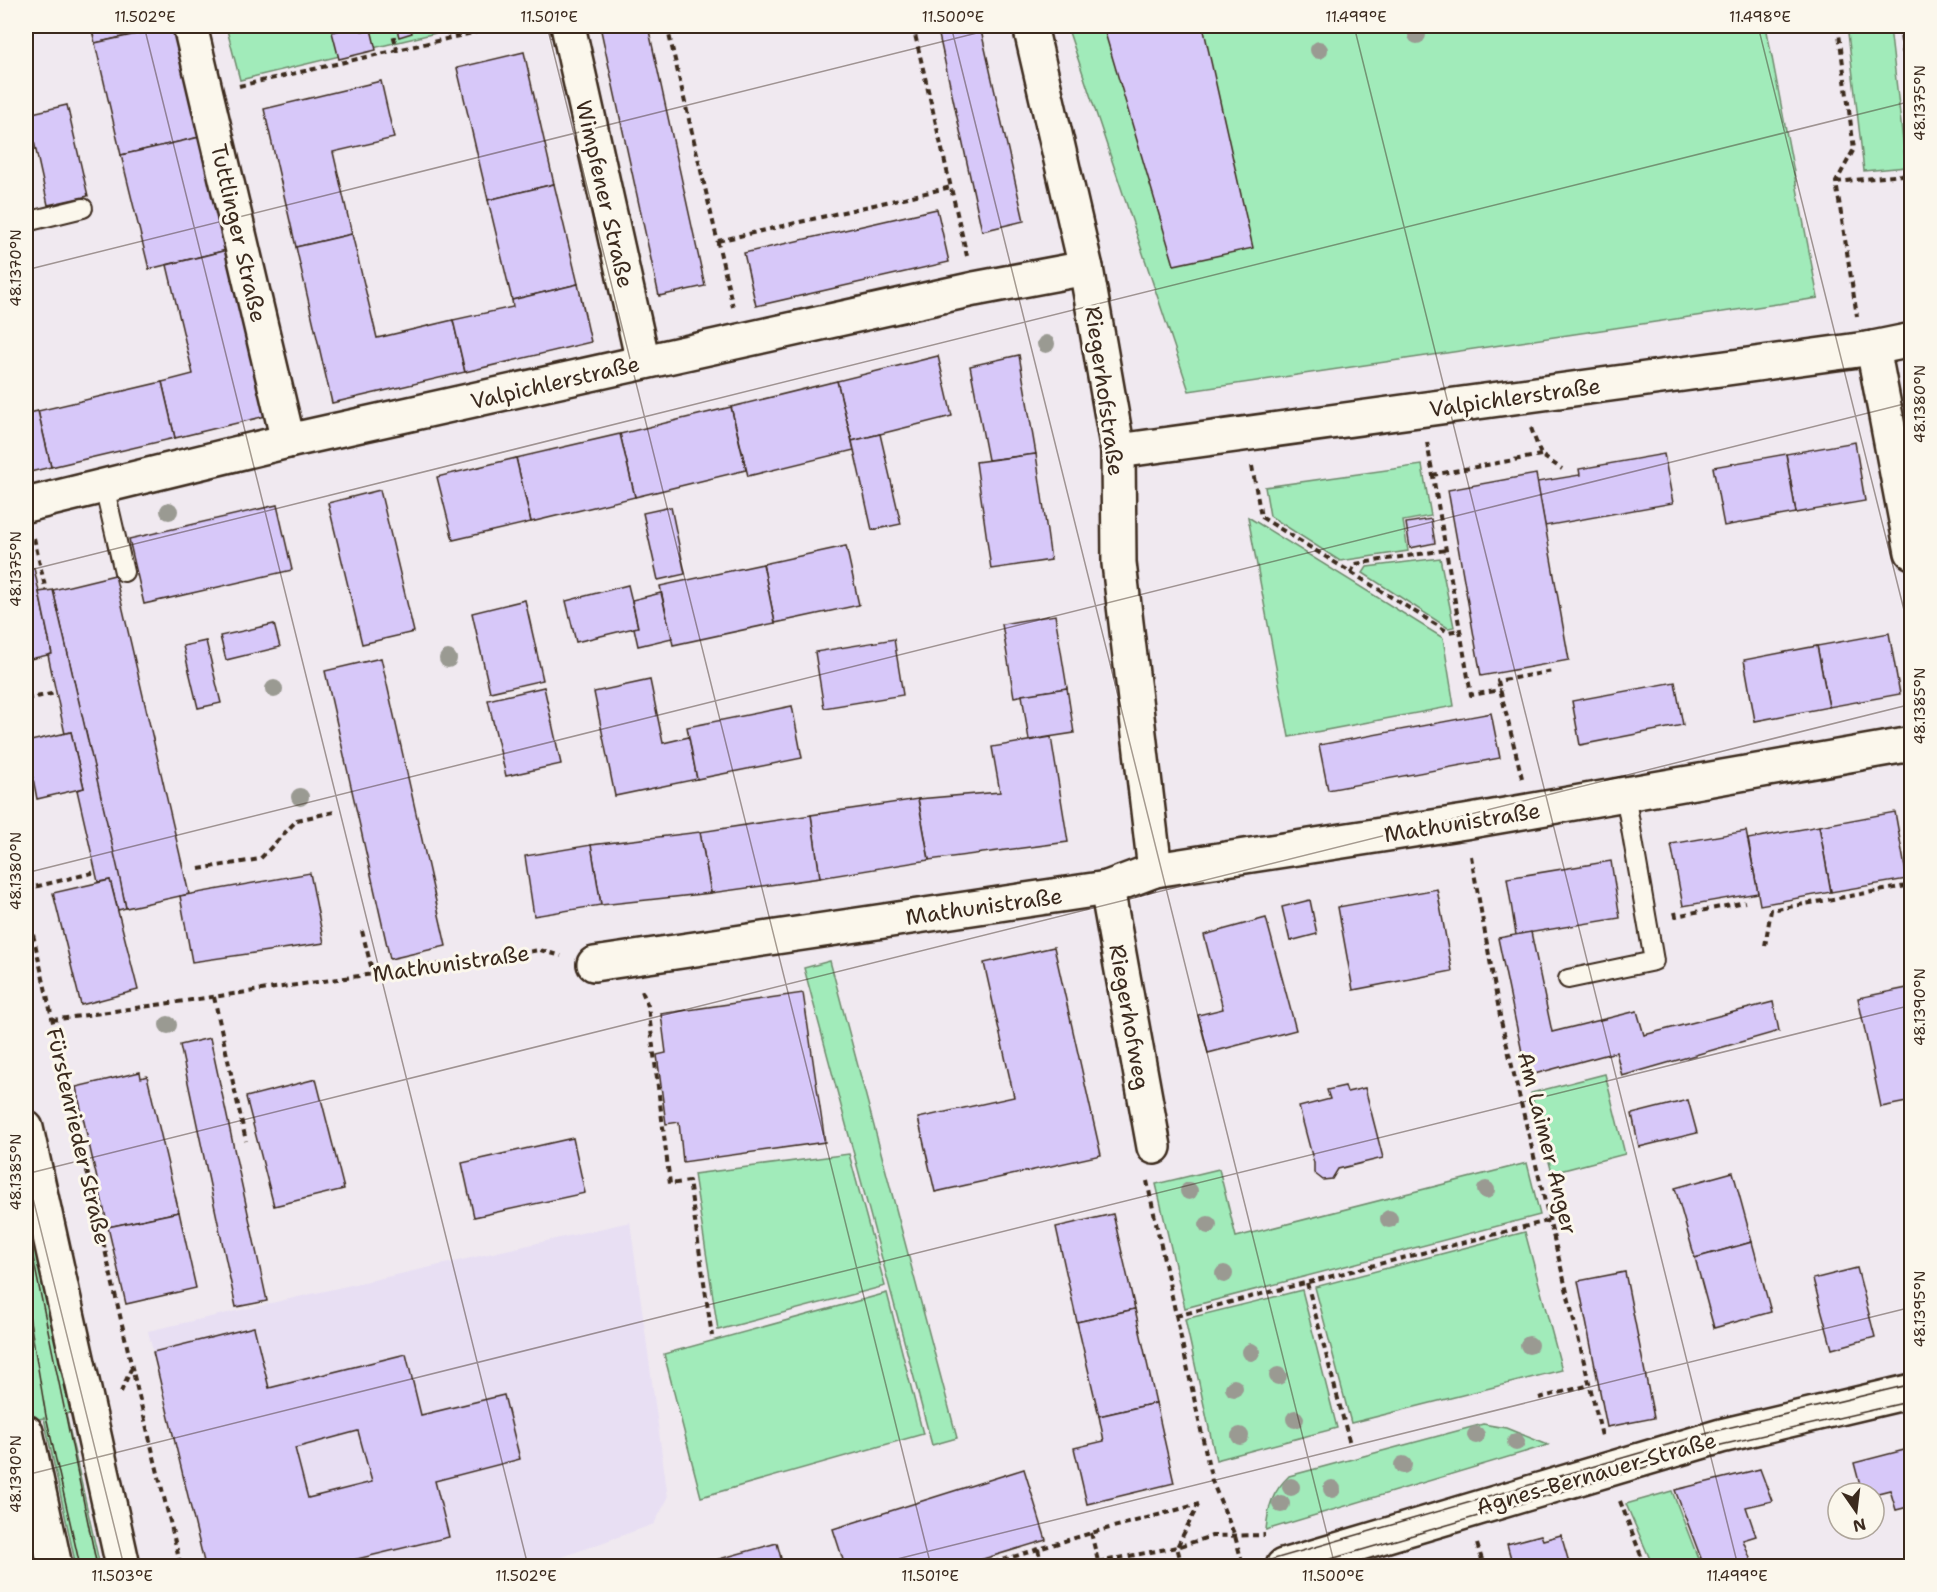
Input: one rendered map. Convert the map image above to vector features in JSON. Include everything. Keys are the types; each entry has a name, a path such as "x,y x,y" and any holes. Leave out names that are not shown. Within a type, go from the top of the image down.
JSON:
{"street":[{"name":"Tuttlinger Straße","path":"190,26 288,441"},
{"name":"Wimpfener Straße","path":"568,26 643,362"},
{"name":"Riegerhofstraße","path":"1030,26 1086,268 1118,451 1119,563 1155,870"},
{"name":"Valpichlerstraße","path":"26,505 288,441 974,289 1086,268"},
{"name":"Valpichlerstraße","path":"1118,451 1868,349 1911,340"},
{"path":"1868,349 1911,552"},
{"name":"Mathunistraße","path":"594,964 1107,888 1155,870 1465,822 1911,744"},
{"name":"Riegerhofweg","path":"1107,888 1154,1147"},
{"path":"26,1128 123,1566"},
{"name":"Agnes-Bernauer-Straße","path":"1283,1566 1721,1436 1911,1391"},
{"path":"26,1432 55,1566"}],"lane":[{"path":"26,222 83,208"},
{"path":"104,486 124,573"},
{"path":"1568,979 1654,961 1625,794"}],"path":[{"path":"391,26 396,49"},
{"path":"206,93 503,26"},
{"path":"667,26 741,340"},
{"path":"913,26 974,289"},
{"path":"1838,26 1854,149 1836,182 1868,349"},
{"path":"1900,26 1911,122"},
{"path":"1836,182 1911,174"},
{"path":"718,241 951,187"},
{"path":"1520,396 1541,455 1562,469"},
{"path":"1246,433 1261,518 1448,632 1460,630"},
{"path":"1501,690 1471,695 1432,475 1541,455"},
{"path":"26,505 46,591"},
{"path":"1351,573 1355,564 1446,550"},
{"path":"1528,811 1498,681 1553,671"},
{"path":"26,699 56,693"},
{"path":"199,869 260,859 297,820 334,812"},
{"name":"Am Laimer Anger","path":"1465,822 1501,1021 1611,1468 1645,1566"},
{"path":"26,889 96,872"},
{"path":"1766,946 1771,910 1911,885"},
{"path":"1674,904 1676,916 1745,902"},
{"name":"Fürstenrieder Straße","path":"26,904 132,1368 182,1566"},
{"path":"362,932 373,974"},
{"name":"Mathunistraße","path":"52,1020 540,950 594,964"},
{"path":"641,990 648,1006 670,1184 689,1182 712,1336"},
{"path":"214,997 246,1141"},
{"path":"1154,1147 1147,1179 1176,1316 1212,1481 1235,1536 1243,1566"},
{"path":"1176,1316 1551,1220"},
{"path":"1307,1283 1350,1444"},
{"path":"1539,1398 1590,1386"},
{"path":"983,1566 1091,1533 1199,1504 1177,1546 1182,1566"},
{"path":"1091,1533 1098,1561"},
{"path":"1077,1566 1177,1546 1212,1536 1257,1537"},
{"path":"1038,1549 1042,1566"}],"shaded area":[{"path":"630,1222 668,1498 654,1524 537,1566 205,1566 148,1331"}],"green space":[{"path":"226,26 465,26 240,80"},
{"path":"1067,26 1766,26 1818,298 1189,391"},
{"path":"1890,28 1906,167 1864,171 1848,33"},
{"path":"1422,465 1431,516 1403,521 1408,551 1340,561 1270,516 1265,487"},
{"path":"1248,517 1443,638 1454,706 1289,737"},
{"path":"1440,558 1454,627 1448,628 1363,573 1367,567"},
{"path":"830,961 957,1438 932,1445 804,968"},
{"path":"1605,1074 1625,1154 1552,1173 1531,1093"},
{"path":"849,1154 885,1286 718,1330 694,1174"},
{"path":"1527,1163 1540,1215 1185,1308 1156,1184 1219,1169 1236,1237"},
{"path":"26,1178 77,1411 66,1414 100,1566 76,1566 44,1418 34,1420 26,1372"},
{"path":"1525,1232 1562,1370 1351,1423 1315,1287"},
{"path":"1302,1290 1337,1428 1216,1460 1185,1319"},
{"path":"887,1293 923,1434 701,1497 664,1354"},
{"path":"1483,1424 1506,1428 1548,1445 1266,1530 1272,1500 1289,1476"},
{"path":"1672,1491 1701,1566 1653,1566 1626,1504"}],"building":[{"path":"91,26 170,26 95,43"},
{"path":"174,26 200,137 121,155 95,43"},
{"path":"359,26 362,31 371,29 376,50 339,59 332,32"},
{"path":"396,26 410,26 412,33 399,37"},
{"path":"600,26 648,26 705,286 659,296"},
{"path":"937,26 980,26 1024,221 982,231"},
{"path":"1103,26 1203,26 1253,248 1174,265"},
{"path":"524,52 554,184 488,200 457,68"},
{"path":"381,81 394,138 333,152 352,234 296,247 264,109"},
{"path":"67,105 88,196 48,205 28,114"},
{"path":"200,137 227,250 149,269 121,155"},
{"path":"554,184 578,284 512,300 488,200"},
{"path":"937,209 949,262 756,306 744,253"},
{"path":"352,234 377,338 453,320 465,372 332,403 296,247"},
{"path":"227,250 266,416 175,438 162,382 193,374 167,265"},
{"path":"26,271 31,296 26,297"},
{"path":"578,284 591,342 465,372 453,320 513,307 512,300"},
{"path":"1019,355 1036,454 988,460 970,366"},
{"path":"938,356 952,416 852,441 837,381"},
{"path":"837,381 854,450 748,476 731,407"},
{"path":"162,382 175,438 51,467 38,411"},
{"path":"26,399 29,413 38,411 51,467 26,473"},
{"path":"731,407 746,470 635,497 620,434"},
{"path":"620,434 635,497 531,522 516,458"},
{"path":"880,434 901,524 872,530 852,441"},
{"path":"1855,442 1865,501 1796,513 1786,454"},
{"path":"1036,454 1051,560 991,569 976,462"},
{"path":"1664,454 1673,503 1545,526 1537,482 1580,475 1579,469"},
{"path":"1786,454 1796,513 1724,526 1713,467"},
{"path":"516,458 531,522 453,540 437,477"},
{"path":"1536,474 1569,660 1481,676 1448,490"},
{"path":"380,490 414,632 362,644 328,503"},
{"path":"277,505 292,570 144,604 129,539"},
{"path":"671,507 685,574 658,580 643,513"},
{"path":"1431,519 1435,543 1410,548 1406,523"},
{"path":"846,546 859,605 775,623 763,564"},
{"path":"763,564 775,623 673,645 660,586"},
{"path":"34,568 52,654 26,660 26,570"},
{"path":"115,575 189,894 126,908 53,590"},
{"path":"628,585 638,627 576,642 566,601"},
{"path":"53,590 126,908 118,910 110,880 98,882 77,790 84,788 71,732 65,734 48,655 52,654 39,592"},
{"path":"661,593 672,638 638,646 634,628 638,627 632,600"},
{"path":"525,600 543,680 490,692 472,613"},
{"path":"1055,615 1067,688 1014,697 1002,624"},
{"path":"274,624 280,647 226,660 220,636"},
{"path":"1889,633 1900,694 1829,707 1817,646"},
{"path":"894,639 903,695 824,708 815,652"},
{"path":"206,641 221,703 198,708 183,646"},
{"path":"1817,646 1829,707 1755,721 1744,660"},
{"path":"381,658 446,946 390,959 325,671"},
{"path":"650,680 663,743 689,737 697,779 615,796 594,692"},
{"path":"1675,682 1683,725 1580,745 1572,701"},
{"path":"544,687 561,764 506,776 488,700"},
{"path":"1067,688 1074,733 1029,740 1022,695"},
{"path":"792,706 802,758 697,779 687,727"},
{"path":"1491,713 1500,758 1328,790 1319,745"},
{"path":"71,732 84,788 37,799 26,742"},
{"path":"1051,737 1068,842 929,860 918,799 1000,792 992,747"},
{"path":"918,799 929,860 820,878 811,815"},
{"path":"1895,812 1907,879 1831,892 1819,826"},
{"path":"811,815 820,878 711,893 700,832"},
{"path":"1819,826 1831,892 1760,905 1748,839"},
{"path":"1746,831 1758,893 1683,906 1671,844"},
{"path":"700,832 711,893 601,905 591,845"},
{"path":"591,845 601,905 534,916 525,856"},
{"path":"1611,861 1620,918 1516,935 1507,878"},
{"path":"310,873 324,943 192,962 180,896"},
{"path":"110,880 138,990 81,1005 53,893"},
{"path":"1437,889 1452,971 1353,990 1338,907"},
{"path":"1310,900 1317,934 1290,941 1282,907"},
{"path":"1266,918 1296,1030 1208,1053 1198,1015 1223,1009 1204,935"},
{"path":"1531,932 1552,1032 1637,1011 1644,1035 1773,1002 1779,1031 1622,1076 1616,1052 1527,1076 1498,938"},
{"path":"1054,947 1101,1155 935,1192 918,1118 1014,1097 984,963"},
{"path":"1912,987 1912,1101 1881,1107 1858,998"},
{"path":"803,993 825,1142 683,1162 679,1122 666,1124 657,1055 666,1053 661,1014"},
{"path":"210,1038 267,1301 236,1307 180,1045"},
{"path":"140,1072 141,1078 147,1076 179,1212 108,1227 76,1087"},
{"path":"316,1079 344,1189 274,1206 246,1097"},
{"path":"1345,1086 1347,1092 1365,1088 1383,1158 1338,1169 1332,1179 1323,1180 1314,1173 1314,1163 1299,1107 1330,1099 1327,1090"},
{"path":"1688,1100 1697,1133 1639,1147 1632,1114"},
{"path":"573,1138 585,1193 474,1217 462,1163"},
{"path":"1733,1172 1752,1242 1695,1258 1675,1188"},
{"path":"179,1212 196,1288 126,1304 108,1227"},
{"path":"1113,1214 1135,1309 1077,1322 1056,1227"},
{"path":"1752,1242 1771,1312 1714,1328 1695,1258"},
{"path":"1857,1268 1875,1337 1832,1349 1813,1279"},
{"path":"1625,1272 1654,1418 1607,1427 1578,1281"},
{"path":"1135,1309 1156,1403 1099,1416 1077,1322"},
{"path":"254,1327 269,1388 406,1354 421,1415 504,1395 520,1459 435,1481 449,1537 328,1566 205,1566 153,1352","holes":["358,1431 372,1482 308,1498 295,1448"]},
{"path":"1156,1403 1174,1483 1087,1504 1074,1448 1104,1441 1099,1416"},
{"path":"1912,1448 1912,1506 1896,1510 1890,1490 1886,1491 1886,1481 1859,1481 1854,1463"},
{"path":"1024,1469 1046,1540 960,1566 845,1566 833,1529"},
{"path":"1760,1469 1772,1501 1746,1507 1756,1536 1743,1540 1753,1566 1704,1566 1675,1490"},
{"path":"1541,1535 1543,1540 1561,1535 1570,1566 1513,1566 1507,1544"},
{"path":"777,1543 783,1566 694,1566"}],"tram line":[{"path":"26,1224 97,1566"},
{"path":"26,1297 46,1416 80,1566"},
{"path":"1250,1566 1719,1430 1912,1384"},
{"path":"1307,1566 1721,1445 1912,1401"}]}
